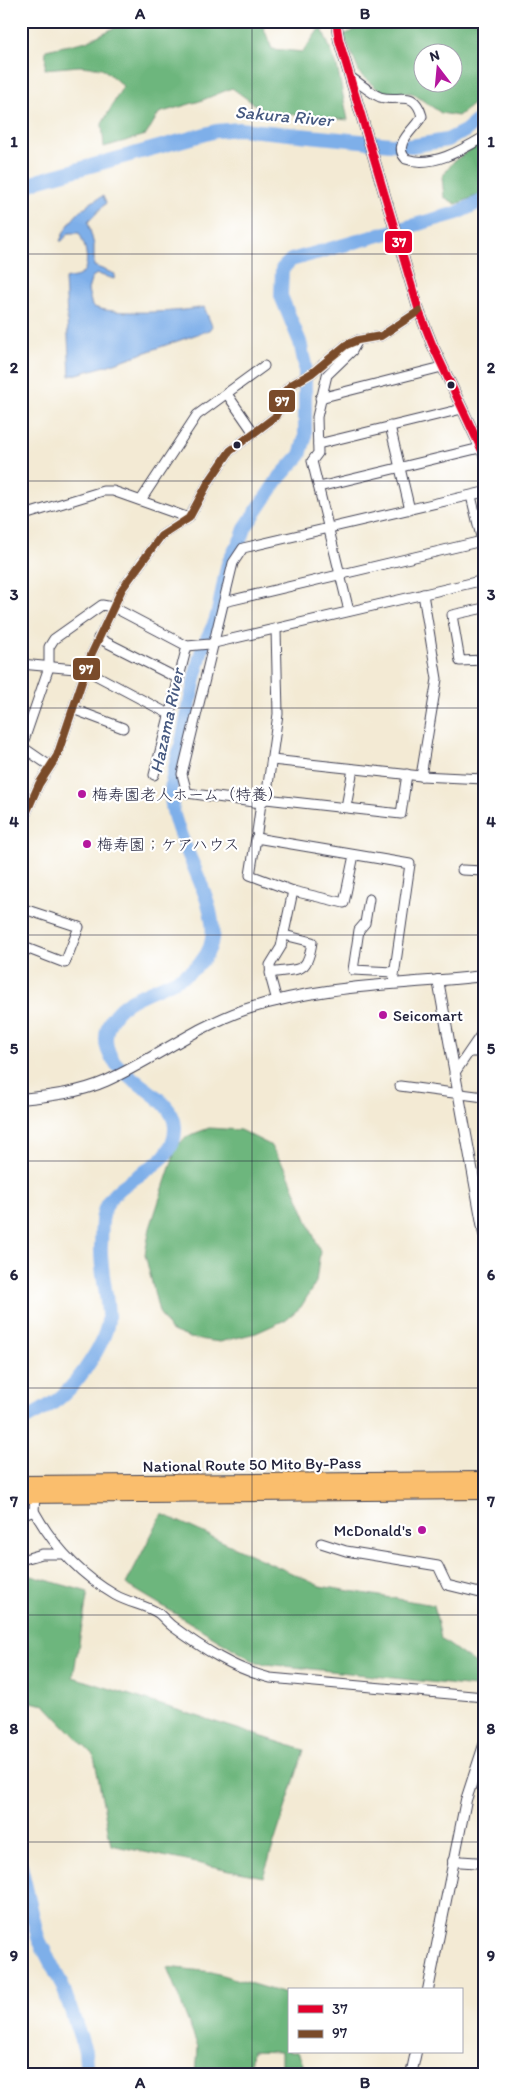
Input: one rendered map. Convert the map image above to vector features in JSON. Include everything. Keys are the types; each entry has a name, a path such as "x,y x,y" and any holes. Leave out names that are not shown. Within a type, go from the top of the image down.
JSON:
{"highway":[{"name":"National Route 50 Mito By-Pass","path":"21,1483 484,1479"},
{"name":"National Route 50 Mito By-Pass","path":"28,1496 484,1492"}],"street":[{"path":"319,487 400,468 482,452 442,367 419,311 350,77 336,21"},
{"path":"350,77 379,96 408,98 418,106 422,116 418,125 408,133 402,142 404,156 413,161 440,158 484,137"},
{"path":"21,825 50,766 57,756 98,638 113,607 122,589 161,536 189,518 208,483 230,451 275,417 284,392 300,379 312,373 346,345 358,340 381,336 419,311"},
{"path":"349,611 312,460 318,453 320,398 327,375 352,351 358,340"},
{"path":"141,500 197,415 264,366"},
{"path":"320,398 442,367"},
{"path":"226,394 254,433"},
{"path":"318,444 462,409"},
{"path":"390,426 410,510"},
{"path":"21,516 103,491 114,491 189,518"},
{"path":"407,774 401,814 346,807 187,793 182,774 212,643 233,563 243,548 484,492"},
{"path":"224,602 340,574 483,545 471,496"},
{"path":"50,766 21,746 49,667 49,647 54,639 102,605 113,607 191,645 212,643 276,629 484,580"},
{"path":"421,776 437,679 423,594"},
{"path":"484,608 452,616 460,661 484,660"},
{"path":"256,832 272,760 278,714 276,629"},
{"path":"98,638 179,679"},
{"path":"154,775 169,714 191,645"},
{"path":"21,664 86,670 169,714"},
{"path":"72,709 123,728"},
{"path":"272,760 421,776 484,779"},
{"path":"346,807 353,769"},
{"path":"354,855 344,903 293,891 250,875 256,838 410,864 394,978"},
{"path":"462,870 484,872"},
{"path":"277,1001 270,973 270,965 281,947 293,891"},
{"path":"369,899 365,923 359,930 353,970 394,978 438,980 484,976"},
{"path":"21,908 79,927 65,963 21,946"},
{"path":"270,973 304,967 309,962 312,942 284,934"},
{"path":"21,1099 68,1094 105,1082 212,1023 246,1010 277,1001 394,978"},
{"path":"438,980 484,1234"},
{"path":"454,1074 484,1030"},
{"path":"470,1052 484,1052"},
{"path":"400,1086 484,1097"},
{"path":"28,1496 48,1536 62,1554 79,1570 116,1595 158,1614 206,1649 251,1673 270,1678 484,1697"},
{"path":"21,1516 34,1511"},
{"path":"322,1543 346,1551 438,1566 447,1584 484,1594"},
{"path":"21,1560 42,1554 62,1554"},
{"path":"428,1988 470,1784 484,1745"},
{"path":"453,1862 484,1863"},
{"path":"411,2075 416,2054"}],"green space":[{"path":"119,21 261,21 272,49 303,52 321,26 337,66 348,120 265,112 232,88 200,101 159,113 146,135 104,147 102,124 123,86 102,68 79,66 45,69 46,50 87,41 118,26"},
{"path":"373,21 484,21 484,91 479,100 458,116 441,113 412,93 381,92 360,74 344,35"},
{"path":"484,140 484,193 456,204 444,197 442,177 454,161"},
{"path":"209,1128 240,1130 270,1145 287,1171 320,1251 316,1282 301,1307 285,1320 256,1333 220,1342 190,1338 170,1330 159,1312 145,1254 150,1228 177,1146 188,1136"},
{"path":"162,1514 320,1586 434,1605 441,1639 484,1670 484,1688 257,1663 126,1584"},
{"path":"21,1573 88,1592 73,1677 304,1750 263,1877 111,1845 94,1756 45,1705 21,1700"},
{"path":"167,1967 212,1972 288,1995 288,2054 299,2054 306,2075 281,2075 281,2052 252,2051 249,2075 196,2075 198,2047"}],"water":[{"path":"103,196 106,203 88,222 94,245 94,266 115,274 114,279 97,274 92,277 88,290 92,306 101,309 130,312 164,312 204,307 212,326 209,330 109,365 70,376 65,279 78,276 84,271 87,261 79,233 69,233 60,241 67,227 77,214"}],"waterway":[{"name":"Sakura River","path":"21,189 40,180 216,131 239,129 411,146 447,140 465,131 484,115"},
{"name":"Hazama River","path":"21,1422 62,1396 85,1370 99,1347 104,1335 108,1315 101,1255 103,1214 107,1204 115,1194 159,1161 173,1141 175,1127 171,1113 161,1101 122,1070 111,1058 106,1044 108,1027 115,1013 127,1003 189,973 201,962 210,947 213,930 210,912 173,812 171,787 201,653 216,619 227,567 245,528 279,478 300,455 305,438 305,365 300,342 281,296 282,269 291,260 457,213 484,200"},
{"name":"Hazama River","path":"21,1866 38,1938 61,1983"},
{"name":"Hazama River","path":"64,1990 85,2051 87,2075"}],"transit line":[{"name":"37","path":"336,21 339,40 419,311 432,344 484,455"},
{"name":"97","path":"21,825 39,784 57,756 91,655 122,589 161,536 189,518 208,483 230,451 275,417 281,406 284,392 291,385 312,373 346,345 358,340 381,336 419,311"}],"place":[{"name":"梅寿園老人ホーム（特養）","path":"82,794"},
{"name":"梅寿園；ケアハウス","path":"87,844"},
{"name":"Seicomart","path":"383,1015"},
{"name":"McDonald's","path":"422,1530"}]}
